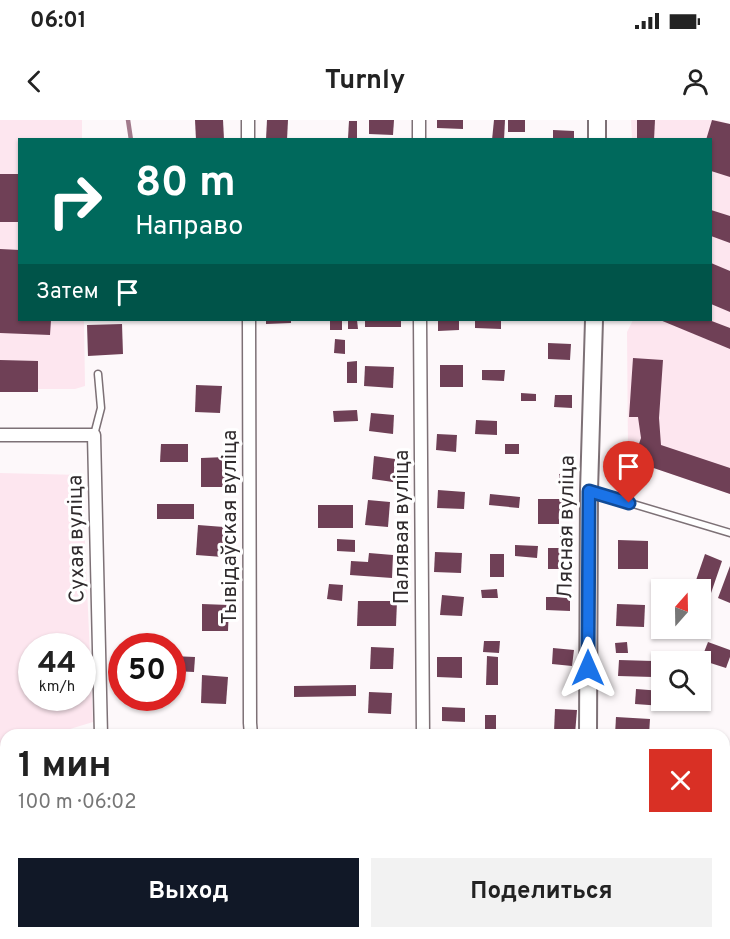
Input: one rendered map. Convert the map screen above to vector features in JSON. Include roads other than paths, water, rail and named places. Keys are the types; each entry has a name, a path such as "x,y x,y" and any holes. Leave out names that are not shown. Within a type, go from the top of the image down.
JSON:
{"main road":[{"path":"597,120 597,138"},
{"name":"Лясная вуліца","path":"588,729 589,491 594,321"}],"street":[{"path":"248,120 248,138"},
{"path":"419,120 419,138"},
{"name":"Тывідаўская вуліца","path":"249,321 250,729"},
{"name":"Палявая вуліца","path":"420,321 423,729"},
{"path":"0,435 94,435"},
{"name":"Сухая вуліца","path":"94,435 101,729"}],"lane":[{"path":"94,435 101,408 98,374"},
{"path":"589,491 730,533"}],"waterway":[{"path":"128,120 131,138"}]}
